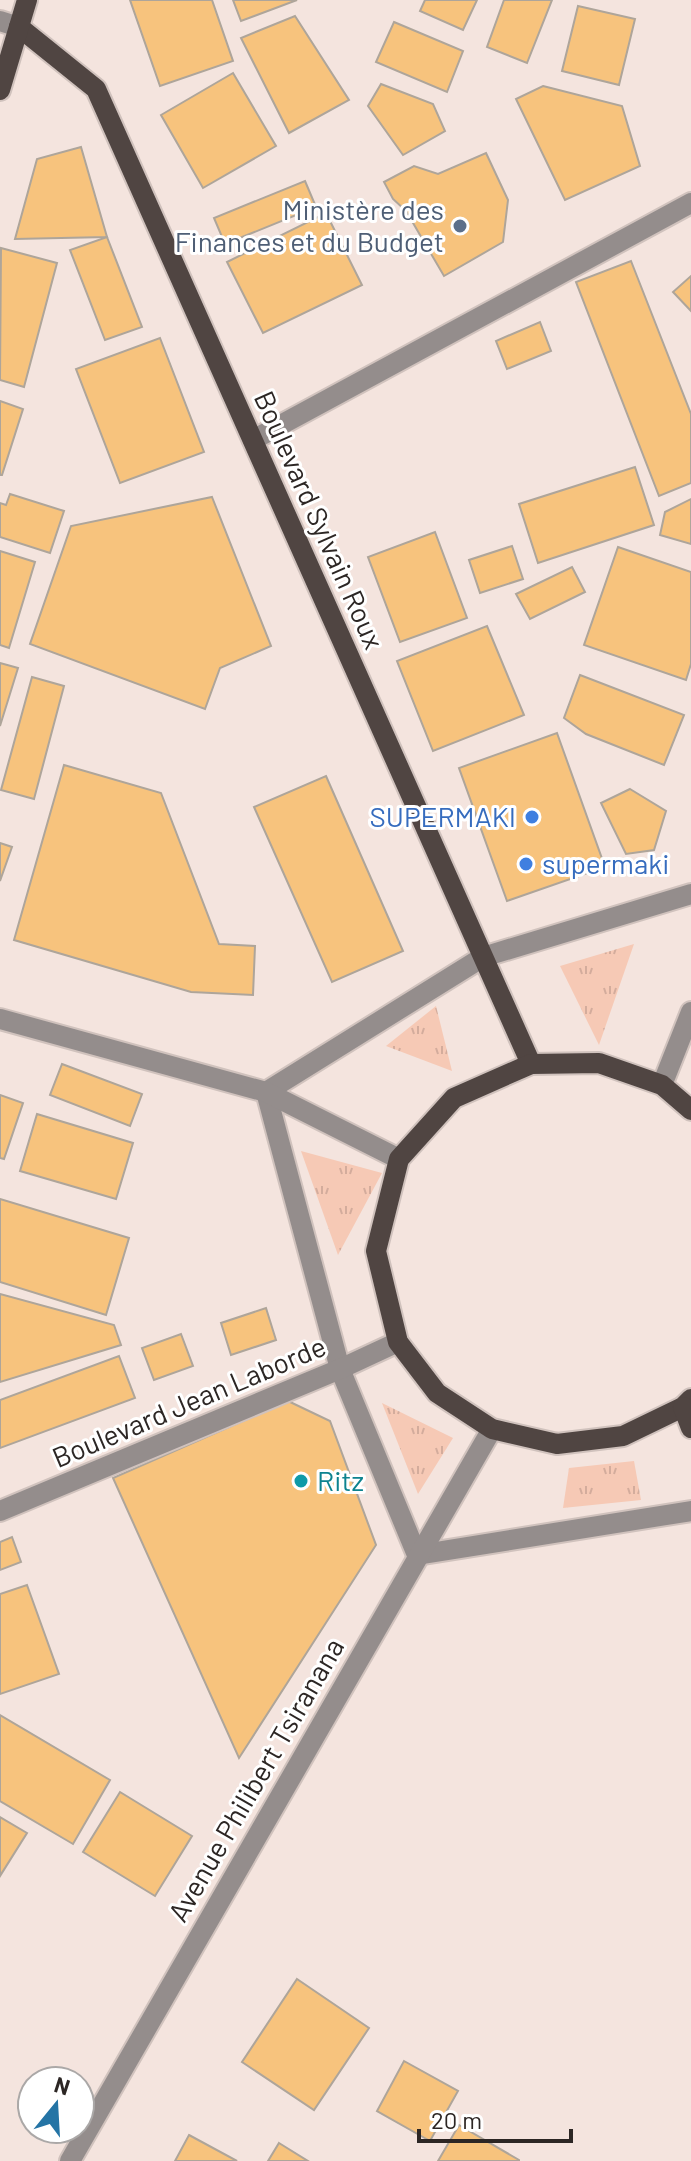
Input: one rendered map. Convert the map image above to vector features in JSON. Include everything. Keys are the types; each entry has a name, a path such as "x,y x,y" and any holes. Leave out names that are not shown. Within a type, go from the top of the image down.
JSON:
{"main road":[{"path":"0,90 9,24 27,0"},
{"name":"Boulevard Sylvain Roux","path":"9,24 96,89 531,1064"},
{"path":"691,1110 662,1085 599,1063 531,1064 454,1098 399,1159 376,1251 398,1342 437,1393 492,1429 557,1444 623,1436 687,1403 691,1428"}],"street":[{"path":"253,440 691,203"},
{"path":"266,1092 483,957 691,894"},
{"path":"662,1085 691,1012"},
{"path":"0,1019 266,1092 399,1159"},
{"path":"266,1092 340,1369 417,1555 691,1511"},
{"name":"Boulevard Jean Laborde","path":"0,1511 398,1342"},
{"name":"Avenue Philibert Tsiranana","path":"70,2161 492,1429"}],"green space":[{"path":"634,944 599,1045 560,966"},
{"path":"436,1006 452,1071 386,1046"},
{"path":"301,1151 382,1173 338,1255"},
{"path":"382,1403 453,1438 418,1494"},
{"path":"634,1461 641,1500 563,1508 569,1468"}],"building":[{"path":"130,0 212,0 233,61 160,86"},
{"path":"233,0 297,0 241,21"},
{"path":"425,0 477,0 463,30 420,11"},
{"path":"504,0 552,0 527,63 487,47"},
{"path":"578,6 635,19 619,85 562,71"},
{"path":"295,16 349,100 289,133 241,38"},
{"path":"394,22 463,51 447,92 376,62"},
{"path":"233,73 276,146 203,188 161,115"},
{"path":"381,84 433,104 445,131 403,155 368,106"},
{"path":"543,86 622,106 640,166 565,200 516,99"},
{"path":"81,147 107,237 15,239 37,159"},
{"name":"Ministère des Finances et du Budget","path":"486,153 508,200 503,242 444,276 406,211 393,199 384,182 414,166 438,174"},
{"path":"305,181 316,207 225,244 214,218"},
{"path":"326,213 362,285 263,333 227,262"},
{"path":"107,237 142,327 105,340 70,250"},
{"path":"1,248 57,263 24,387 0,380"},
{"path":"631,261 691,414 691,483 659,496 576,282"},
{"path":"691,276 691,311 673,292"},
{"path":"540,322 551,351 507,369 496,341"},
{"path":"160,338 204,452 120,483 76,369"},
{"path":"0,401 23,409 2,475 0,475"},
{"path":"635,467 654,525 538,563 519,504"},
{"path":"10,494 64,511 50,553 0,537 0,503 6,505"},
{"path":"212,497 271,646 220,668 205,709 30,644 71,526"},
{"path":"691,499 691,544 660,535 665,512"},
{"path":"435,532 467,618 400,642 368,557"},
{"path":"512,546 523,579 480,593 469,560"},
{"path":"618,547 691,572 691,664 686,680 584,645"},
{"path":"0,551 35,562 9,648 0,645"},
{"path":"572,567 585,592 530,619 516,594"},
{"path":"487,626 524,715 433,751 397,661"},
{"path":"0,663 18,668 0,726"},
{"path":"580,675 684,715 664,765 586,734 564,718"},
{"path":"32,677 64,686 34,799 1,790"},
{"name":"SUPERMAKI","path":"557,733 605,867 507,901 459,768"},
{"path":"64,765 161,793 219,944 255,946 253,995 191,992 14,940"},
{"path":"326,776 403,951 332,982 254,807"},
{"path":"630,789 666,811 654,850 626,854 601,803"},
{"path":"0,843 12,847 0,881"},
{"path":"62,1064 142,1094 130,1126 50,1095"},
{"path":"0,1095 23,1103 4,1159 0,1158"},
{"path":"37,1114 133,1143 116,1199 20,1171"},
{"path":"0,1199 129,1238 106,1315 0,1282"},
{"path":"0,1294 114,1325 121,1345 0,1382"},
{"path":"266,1308 276,1340 231,1355 221,1323"},
{"path":"181,1334 193,1366 154,1380 142,1348"},
{"path":"119,1356 135,1398 0,1448 0,1400"},
{"path":"288,1401 330,1421 376,1545 239,1758 113,1478"},
{"path":"12,1537 21,1562 0,1570 0,1542"},
{"path":"27,1585 59,1674 0,1694 0,1594"},
{"path":"0,1715 110,1780 73,1844 0,1801"},
{"path":"120,1792 192,1836 155,1896 83,1852"},
{"path":"0,1817 27,1833 0,1876"},
{"path":"297,1979 369,2028 314,2110 242,2062"},
{"path":"404,2061 458,2091 430,2141 377,2111"},
{"path":"459,2125 519,2160 519,2161 438,2161"},
{"path":"189,2135 237,2161 175,2161"},
{"path":"279,2143 308,2161 268,2161"}],"place":[{"name":"Ministère des Finances et du Budget","path":"460,226"},
{"name":"SUPERMAKI","path":"532,817"},
{"name":"supermaki","path":"526,864"},
{"name":"Ritz","path":"301,1481"}]}
